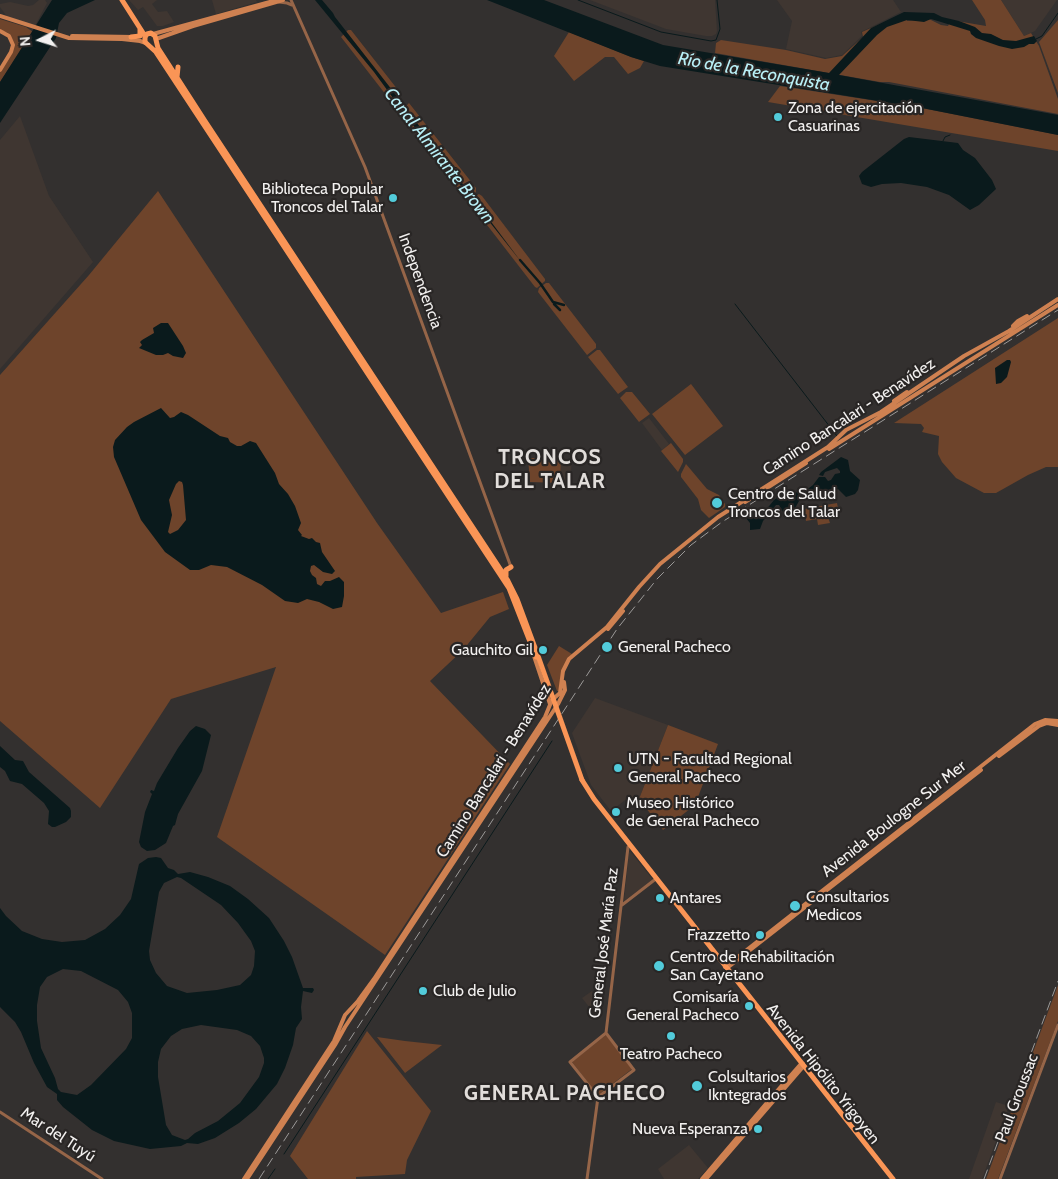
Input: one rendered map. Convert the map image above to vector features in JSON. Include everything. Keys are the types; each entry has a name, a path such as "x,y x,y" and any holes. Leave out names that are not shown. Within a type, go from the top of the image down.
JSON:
{"main road":[{"path":"60,35 138,37 141,30 124,1"},
{"path":"124,1 144,28 156,52 498,570 514,598 537,655"},
{"path":"132,37 150,39 192,24 280,1"},
{"path":"1,17 76,38 150,39 280,1"},
{"path":"138,24 162,55 508,581 517,598 581,780"},
{"path":"0,31 9,36 13,45 0,70"},
{"path":"162,55 167,59 172,59"},
{"path":"177,78 178,67"},
{"name":"Camino Bancalari - Benavídez","path":"246,1179 334,1041 343,1018 366,990 406,931 545,716 550,704 561,691 562,671 569,659 606,627 660,564 718,517 828,447 851,427 927,382 967,354 1007,332 1018,321 1043,309 1058,299"},
{"name":"Camino Bancalari - Benavídez","path":"246,1179 555,709 564,691 565,673 571,660 608,629 643,586 674,555 728,512 1058,305"},
{"path":"967,354 965,359 968,361 992,347"},
{"path":"941,379 960,367 962,363 960,361 954,363"},
{"path":"851,427 846,432 846,435 861,429"},
{"path":"504,563 508,581"},
{"path":"505,573 511,567"},
{"path":"498,570 515,605 550,704 555,709"},
{"name":"Avenida Boulogne Sur Mer","path":"726,968 1036,728 1044,724 1058,723"},
{"name":"Avenida Hipólito Yrigoyen","path":"581,780 590,797 628,847 656,879"},
{"name":"Avenida Hipólito Yrigoyen","path":"581,780 656,879 891,1179"},
{"path":"349,1010 354,1015"},
{"path":"343,1018 347,1021 350,1020"},
{"path":"702,1179 802,1066"},
{"path":"706,1179 802,1066"}],"street":[{"name":"Independencia","path":"290,0 365,167 511,567"},
{"path":"280,1 294,7"},
{"name":"General José María Paz","path":"606,1033 628,847"},
{"path":"622,905 656,879"},
{"name":"Paul Groussac","path":"1000,1179 1058,1025"},
{"path":"588,1179 598,1097 570,1062 606,1033 634,1070 598,1097"},
{"name":"Mar del Tuyú","path":"0,1112 102,1179"}],"shaded area":[{"path":"39,0 45,0 47,3 35,26 8,18 0,7 0,4 10,2 28,6 33,5"},
{"path":"129,0 157,0 152,4 158,12 167,11 174,22 157,26 143,7 138,10"},
{"path":"212,0 256,0 257,2 216,14"},
{"path":"590,0 715,0 717,31 712,36 706,36 666,29"},
{"path":"777,0 893,0 901,12 861,32 862,36 842,55 826,58 786,49 792,21"},
{"path":"972,0 1001,0 1024,36 1031,33 1039,46 1058,99 1058,114 889,82 715,53 716,43 721,40 786,50 825,59 842,56 863,37 862,32 905,13 907,21 929,19 948,26 951,20 986,26 985,20"},
{"path":"1001,0 1057,0 1035,31 1024,36"},
{"path":"0,19 26,27 33,32 0,82 0,72 13,51 8,33 0,30"},
{"path":"1058,20 1058,93 1039,42"},
{"path":"348,30 351,30 398,90 396,93 406,106 409,103 476,188 476,192 469,198 466,198 341,37"},
{"path":"569,32 644,61 640,68 628,74 614,57 605,57 574,81 554,56"},
{"path":"780,86 922,108 1058,135 1058,151 768,102"},
{"path":"20,116 49,196 93,262 0,369 0,140"},
{"path":"158,191 377,523 441,613 503,592 509,609 490,617 463,650 430,681 510,764 385,955 217,837 276,667 171,699 100,808 0,721 0,375 89,275"},
{"path":"479,194 545,279 537,288 470,203 470,199"},
{"path":"549,283 596,344 596,348 587,355 538,292 539,288"},
{"path":"1058,318 1058,467 1046,467 996,493 984,493 956,478 942,462 938,454 939,436 922,432 924,428 921,424 894,423"},
{"path":"597,350 600,350 628,387 618,394 588,357"},
{"path":"691,384 723,426 685,455 652,414"},
{"path":"626,392 632,392 650,414 639,422 620,398"},
{"path":"649,418 669,444 662,450 642,423"},
{"path":"671,443 683,459 678,472 661,451"},
{"path":"528,458 561,458 560,483 530,482"},
{"path":"561,458 572,460 570,481 567,483 560,483"},
{"path":"686,464 707,489 719,495 725,504 725,507 709,518 701,510 698,499 681,477"},
{"path":"837,503 839,514 828,517 830,523 818,525 817,519 806,521 804,509"},
{"path":"559,646 572,654 563,668 559,691 557,691 547,665"},
{"name":"UTN - Facultad Regional General Pacheco","path":"595,698 668,725 639,799 629,797 611,811 591,785 572,733"},
{"path":"668,725 718,744 695,805 663,830 639,799"},
{"path":"630,851 653,880 624,901 629,853"},
{"path":"1058,985 1058,1021 998,1179 986,1179"},
{"path":"592,991 601,1000 590,1008 582,998"},
{"path":"367,1031 431,1111 407,1160 405,1174 356,1177 356,1179 308,1179 290,1156"},
{"path":"606,1035 632,1069 598,1095 572,1062"},
{"path":"377,1037 405,1041 442,1045 405,1073"},
{"path":"996,1102 1009,1106 982,1179 969,1179"},
{"path":"689,1145 708,1168 698,1179 664,1179 658,1169"}],"water":[{"path":"52,0 95,0 67,13 59,23 56,38 0,123 0,82"},
{"path":"315,0 322,0 333,13 522,263 409,120 374,72"},
{"name":"Río de la Reconquista","path":"487,0 544,0 663,45 829,73 871,28 904,12 934,13 975,27 982,33 991,34 1003,40 1016,41 1034,36 1037,41 1034,44 1012,49 976,38 970,31 931,19 924,22 907,20 887,27 877,35 839,75 1058,115 1058,135 922,108 660,66 631,57"},
{"path":"909,137 958,143 963,150 975,158 992,180 996,189 979,205 970,210 949,195 927,187 901,183 882,184 871,187 862,184 859,176 862,172"},
{"path":"161,323 168,323 183,346 186,353 183,358 168,353 156,355 139,348 142,345 140,342 154,333 153,328"},
{"path":"1007,360 1011,362 1007,377 1001,383 996,384 995,368"},
{"path":"161,408 170,418 181,412 188,415 220,436 228,438 230,442 237,446 250,441 256,443 275,473 279,484 295,506 301,523 298,530 301,536 309,539 312,538 320,543 322,552 335,571 332,574 323,572 314,565 311,566 310,571 316,578 317,584 321,586 325,581 339,577 344,582 342,607 333,609 319,602 307,599 298,603 285,601 262,585 227,567 211,565 199,570 190,570 165,552 141,520 114,457 113,447 115,440 134,422","holes":["179,481 182,482 186,520 178,530 170,534 168,532 172,515 169,500 176,484"]},
{"path":"841,457 848,460 850,471 860,480 855,494 846,497 838,489 826,495 809,496 799,501 790,513 783,512 779,505 776,505 763,521 760,529 750,530 750,523 746,518 749,514 757,510 757,513 761,516 774,500 781,495 805,491 819,477 825,477 828,481 831,480 835,474 840,473 837,468 825,472 823,476 819,475"},
{"path":"196,726 205,729 211,735 202,771 178,814 166,843 155,850 147,851 141,847 139,842 145,812 152,794 150,792 151,790 154,791 178,748"},
{"path":"0,746 15,760 23,761 29,772 70,808 71,817 66,822 52,827 48,824 49,811 44,803 22,784 10,781 5,771 0,767"},
{"path":"148,858 161,858 168,868 178,874 190,872 230,886 248,899 269,918 284,941 303,988 313,988 314,990 312,993 303,991 302,1019 296,1028 293,1045 285,1068 277,1084 256,1109 239,1123 215,1138 198,1144 187,1143 181,1146 150,1149 114,1141 92,1130 63,1107 57,1100 57,1094 47,1087 15,1022 0,1007 0,908 22,931 42,939 62,942 85,940 105,929 120,915 131,899 139,864","holes":["177,877 221,905 238,923 251,941 255,951 254,966 251,975 240,985 217,990 187,993 167,986 156,973 150,960 149,951 159,892 164,883","63,969 81,971 118,990 128,1002 132,1013 132,1038 126,1049 91,1085 77,1095 61,1092 58,1089 41,1048 37,1005 40,987 47,977","201,1025 237,1030 251,1036 260,1046 264,1058 259,1077 240,1103 218,1121 185,1140 172,1135 166,1125 158,1077 158,1062 161,1049 171,1036 182,1029"]}],"waterway":[{"path":"578,0 661,32 711,41 716,40 720,29 717,0"},
{"path":"1036,39 1042,36 1058,13"},
{"path":"943,141 945,137 950,135"},
{"name":"Canal Almirante Brown","path":"448,166 457,168"},
{"name":"Canal Almirante Brown","path":"520,260 540,283 553,302 564,305"},
{"name":"Canal Almirante Brown","path":"554,304 560,310"},
{"path":"735,304 837,436"},
{"path":"284,1154 552,741"},
{"path":"268,1179 275,1169"}],"railway":[{"path":"259,1179 617,629 657,579 691,545 722,522 1058,310"},
{"path":"984,1179 1058,981"}],"place":[{"name":"Zona de ejercitación Casuarinas","path":"778,117"},
{"name":"Biblioteca Popular Troncos del Talar","path":"393,198"},
{"name":"Centro de Salud Troncos del Talar","path":"717,503"},
{"name":"General Pacheco","path":"607,647"},
{"name":"Gauchito Gil","path":"543,650"},
{"name":"UTN - Facultad Regional General Pacheco","path":"618,768"},
{"name":"Museo Histórico de General Pacheco","path":"616,812"},
{"name":"Antares","path":"660,898"},
{"name":"Consultarios Medicos","path":"795,906"},
{"name":"Frazzetto","path":"760,935"},
{"name":"Centro de Rehabilitación San Cayetano","path":"659,966"},
{"name":"Club de Julio","path":"423,991"},
{"name":"Comisaría General Pacheco","path":"749,1006"},
{"name":"Teatro Pacheco","path":"671,1036"},
{"name":"Colsultarios Ikntegrados","path":"697,1086"},
{"name":"Nueva Esperanza","path":"758,1129"}],"district":[{"name":"TRONCOS DEL TALAR","path":"550,470"},
{"name":"GENERAL PACHECO","path":"565,1094"}]}
